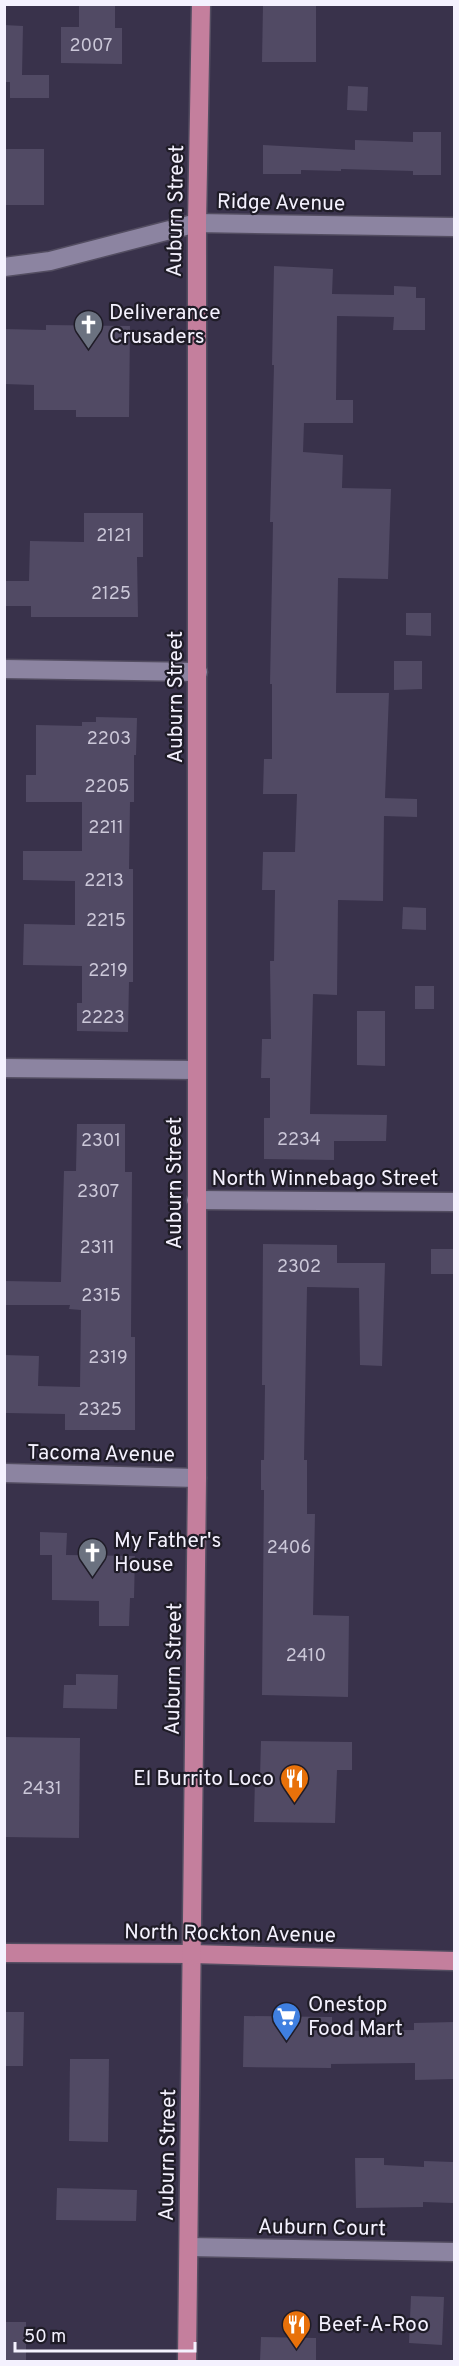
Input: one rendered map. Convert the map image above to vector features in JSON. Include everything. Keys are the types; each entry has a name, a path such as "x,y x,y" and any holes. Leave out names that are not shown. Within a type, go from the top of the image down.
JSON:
{"main road":[{"name":"Auburn Street","path":"187,2361 197,1478 197,223 201,4"},
{"name":"North Rockton Avenue","path":"4,1953 192,1954 454,1961"}],"street":[{"name":"Ridge Avenue","path":"4,267 50,261 197,223 454,227"},
{"path":"4,669 198,672"},
{"path":"4,1068 196,1070"},
{"name":"North Winnebago Street","path":"196,1200 454,1202"},
{"name":"Tacoma Avenue","path":"4,1473 197,1478"},
{"name":"Auburn Court","path":"189,2247 454,2252"}],"building":[{"path":"79,4 115,4 115,28 122,28 122,64 61,63 61,27 79,27"},
{"path":"263,4 316,4 316,62 262,62"},
{"path":"4,25 23,26 22,75 49,75 49,98 10,98 10,82 4,82"},
{"path":"348,86 368,87 367,111 347,110"},
{"path":"413,132 441,132 441,175 413,175 413,171 341,169 341,171 301,170 301,174 263,174 263,145 355,150 355,140 413,142"},
{"path":"6,149 44,149 44,205 6,205"},
{"path":"274,266 333,269 332,294 394,295 394,286 416,287 416,298 425,298 425,330 393,330 394,317 337,316 336,400 353,400 353,423 304,423 303,452 343,455 342,488 391,489 388,579 338,578 336,693 389,693 385,798 417,799 417,817 384,816 383,901 338,900 337,995 313,994 310,1114 387,1115 386,1141 334,1141 334,1160 264,1159 264,1118 270,1118 270,1078 261,1078 262,1039 271,1039 270,961 274,961 275,890 262,890 263,852 295,852 297,794 263,794 264,759 272,759 272,684 270,684 273,522 270,522"},
{"name":"Deliverance Crusaders","path":"46,325 130,326 129,417 76,417 76,410 34,410 34,385 4,384 4,329 46,330"},
{"path":"84,513 143,513 143,557 137,557 138,617 31,617 31,606 4,606 4,581 29,581 30,541 84,542"},
{"path":"406,613 431,613 431,636 406,635"},
{"path":"394,661 422,661 422,689 394,690"},
{"path":"96,717 137,718 134,802 130,802 129,869 133,869 133,982 129,982 128,1032 77,1031 77,1003 82,1003 82,966 23,965 24,924 75,925 75,881 23,880 23,851 82,851 82,802 26,802 26,775 36,775 36,725 82,726 82,722 96,722"},
{"path":"403,907 426,908 426,930 402,929"},
{"path":"415,986 434,986 434,1009 415,1009"},
{"path":"357,1011 385,1011 385,1066 357,1065"},
{"path":"77,1124 125,1124 125,1172 132,1172 131,1337 135,1337 135,1430 65,1430 65,1414 6,1413 4,1355 39,1356 38,1386 80,1387 81,1310 69,1309 70,1305 4,1305 4,1281 61,1282 64,1171 76,1171"},
{"path":"263,1244 337,1245 337,1263 385,1263 382,1366 360,1365 359,1288 307,1287 304,1460 307,1460 307,1514 315,1514 313,1615 349,1616 348,1697 262,1695 264,1490 261,1490 261,1460 264,1460 265,1385 262,1385"},
{"path":"431,1249 454,1249 454,1274 431,1274"},
{"name":"My Father's House","path":"40,1532 67,1533 66,1555 135,1556 134,1598 130,1598 129,1626 99,1626 99,1601 52,1600 52,1555 40,1555"},
{"path":"76,1674 118,1675 117,1709 63,1708 64,1685 76,1685"},
{"path":"4,1737 80,1738 79,1838 4,1837"},
{"path":"261,1741 352,1742 352,1770 337,1770 335,1823 254,1822 255,1777 260,1777"},
{"path":"4,2012 24,2012 23,2066 4,2066"},
{"path":"244,2016 332,2017 332,2031 414,2030 414,2023 454,2022 454,2079 415,2080 415,2063 331,2064 331,2068 243,2067"},
{"path":"70,2059 109,2059 108,2142 69,2141"},
{"path":"355,2158 384,2158 384,2165 424,2167 424,2161 454,2162 453,2203 423,2202 423,2207 356,2208"},
{"path":"57,2188 137,2190 136,2221 56,2220"},
{"path":"411,2296 444,2297 442,2345 409,2343"},
{"path":"4,2322 26,2322 26,2361 4,2361"},
{"name":"Beef-A-Roo","path":"261,2337 316,2338 316,2361 260,2361"}],"place":[{"name":"Deliverance Crusaders","path":"88,350"},
{"name":"My Father's House","path":"93,1578"},
{"name":"El Burrito Loco","path":"295,1804"},
{"name":"Onestop Food Mart","path":"287,2042"},
{"name":"Beef-A-Roo","path":"297,2350"}]}
